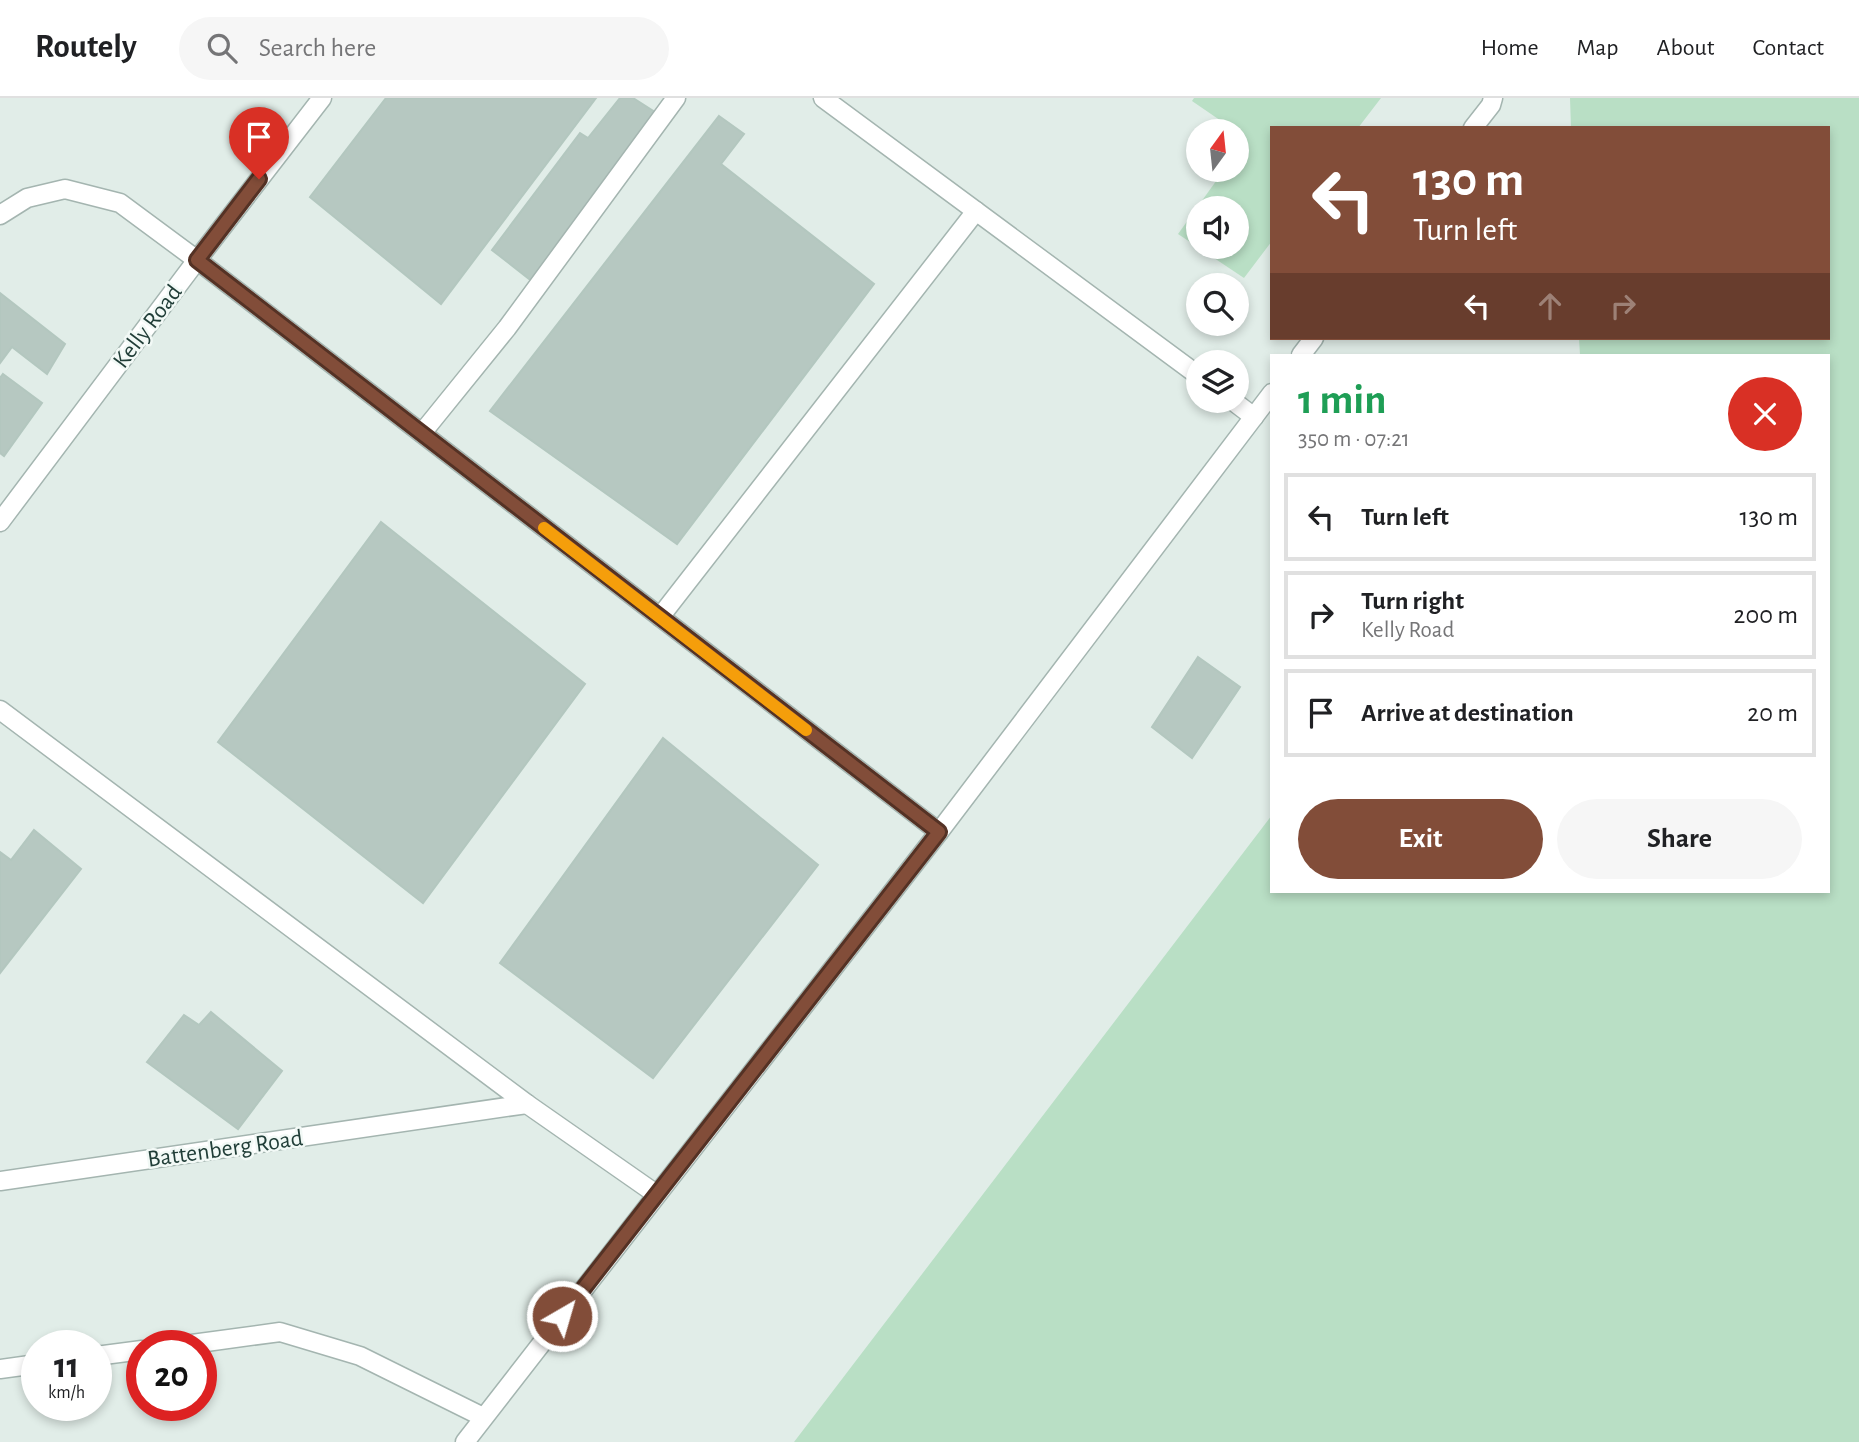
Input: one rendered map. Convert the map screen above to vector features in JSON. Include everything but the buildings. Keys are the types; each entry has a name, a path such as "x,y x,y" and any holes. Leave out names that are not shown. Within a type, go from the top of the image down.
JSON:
{"lane":[{"name":"Kelly Road","path":"0,522 322,98"},
{"path":"422,433 507,328 676,98"},
{"path":"823,98 1186,366"},
{"path":"1475,126 1493,98"},
{"path":"0,215 27,198 65,189 120,203 939,832"},
{"path":"660,617 976,211"},
{"path":"1302,354 1312,340"},
{"path":"465,1442 939,832 1270,396"},
{"path":"1249,413 1254,417"},
{"path":"0,710 527,1104 656,1194"},
{"name":"Battenberg Road","path":"0,1181 527,1104"},
{"path":"217,1341 280,1332 360,1356 483,1417"},
{"path":"0,1369 21,1366"}],"green space":[{"path":"1194,98 1381,98 1360,126 1270,126 1270,244 1248,273 1236,273 1216,259 1249,259 1249,196 1205,196 1215,182 1250,182 1250,119 1218,119 1192,101"},
{"path":"1570,98 1859,98 1859,1442 794,1442 1270,818 1270,893 1830,893 1830,354 1580,354 1579,340 1830,340 1830,126 1571,126"},
{"path":"1186,223 1186,239 1178,234"}],"slow traffic":[{"path":"544,528 806,730"}],"route":[{"path":"259,179 197,260 939,832 562,1316"}]}
